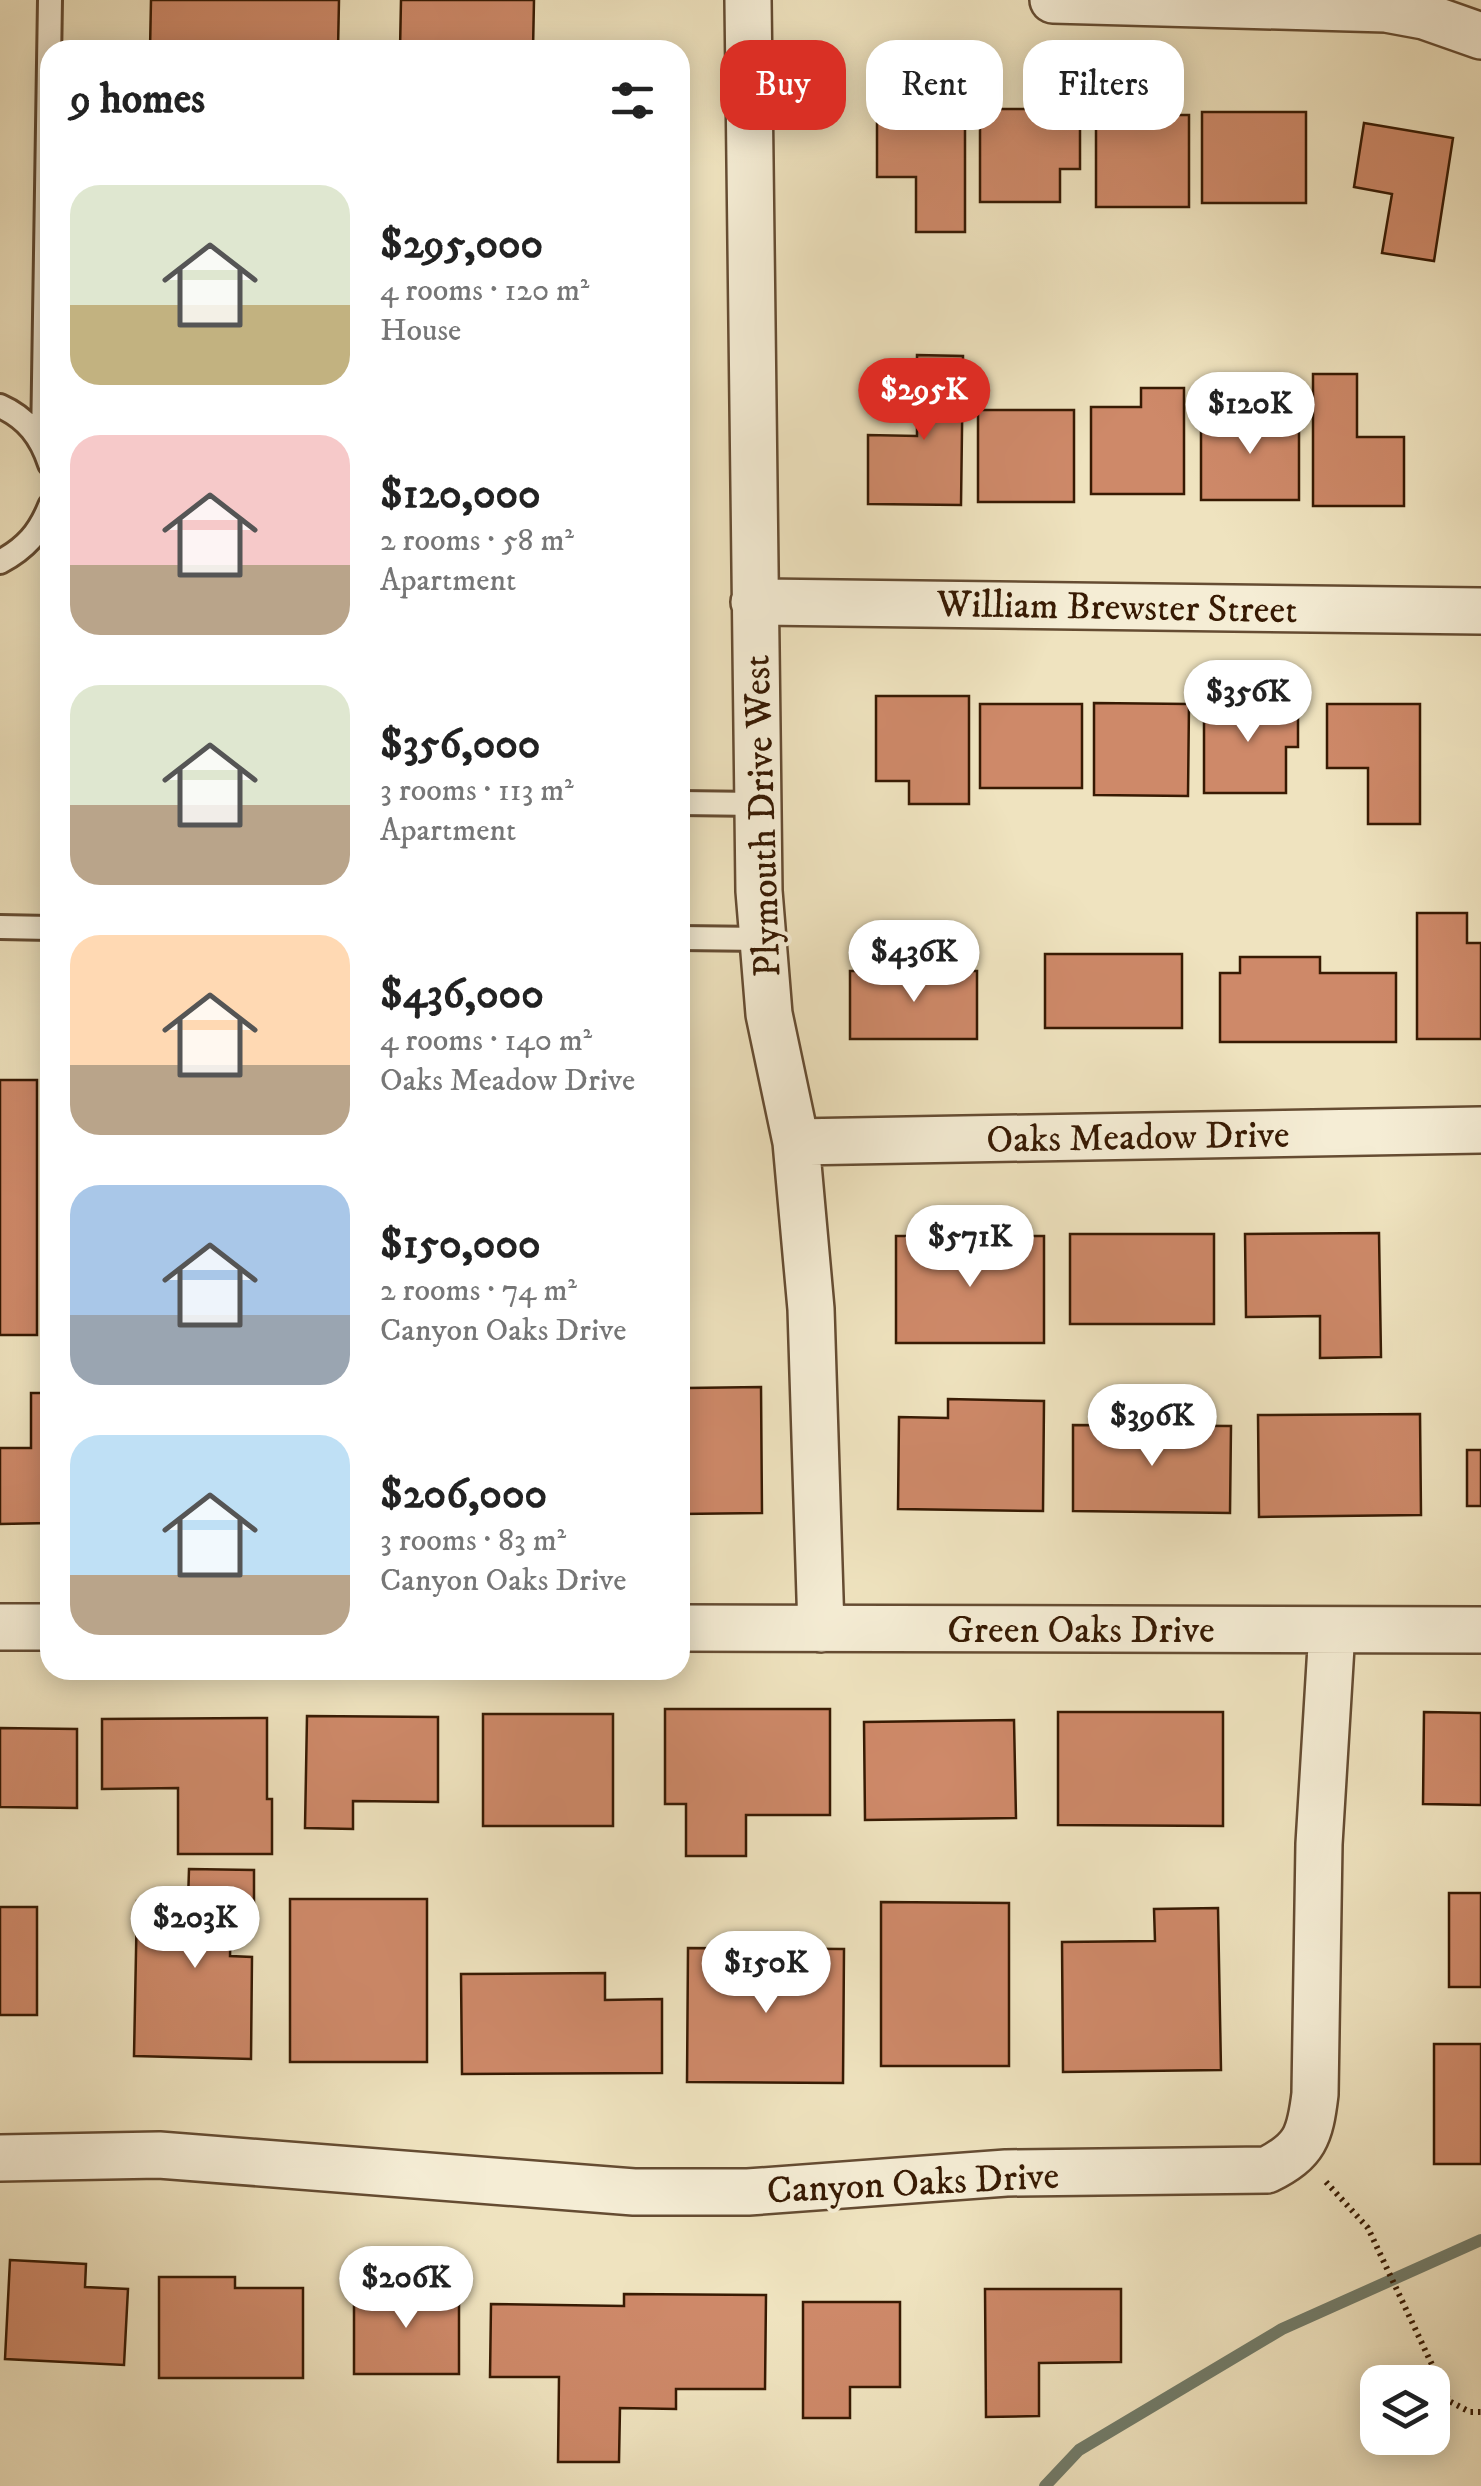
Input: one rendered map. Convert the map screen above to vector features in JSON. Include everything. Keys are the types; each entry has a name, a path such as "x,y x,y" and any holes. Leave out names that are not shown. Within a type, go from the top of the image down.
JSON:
{"street":[{"name":"Plymouth Drive West","path":"748,0 754,602 763,940 769,1014 796,1142 811,1309 821,1628"},
{"path":"1053,0 1386,9 1424,16 1481,36"},
{"name":"William Brewster Street","path":"754,602 1481,611"},
{"name":"Oaks Meadow Drive","path":"796,1142 1481,1130"},
{"path":"0,1627 40,1627"},
{"name":"Green Oaks Drive","path":"690,1628 1481,1630"},
{"path":"1290,2158 1302,2145 1312,2122 1315,2094 1319,1844 1332,1630"},
{"name":"Canyon Oaks Drive","path":"0,2158 160,2155 634,2192 748,2192 1006,2173 1267,2170 1290,2158"}],"lane":[{"path":"50,0 50,40"},
{"path":"0,406 26,422 40,444"},
{"path":"0,562 22,550 40,530"},
{"path":"690,804 758,804"},
{"path":"0,928 40,928"},
{"path":"690,938 763,940"}],"path":[{"path":"1290,2158 1334,2187 1368,2228 1449,2401 1470,2412 1481,2412"}],"building":[{"path":"151,0 339,0 338,40 150,40"},
{"path":"401,0 534,0 533,40 400,40"},
{"path":"1003,109 1023,109 1023,130 1080,130 1080,169 1060,169 1060,202 980,202 980,130 1003,130"},
{"path":"1202,112 1306,112 1306,203 1202,203"},
{"path":"1184,115 1189,115 1189,207 1096,207 1096,130 1184,130"},
{"path":"1364,123 1453,138 1434,261 1382,253 1392,194 1354,187"},
{"path":"877,130 965,130 965,232 916,232 916,177 877,177"},
{"path":"917,355 963,356 961,505 868,504 868,435 917,436"},
{"path":"1313,374 1357,374 1357,437 1404,437 1404,506 1313,506"},
{"path":"1141,388 1184,388 1184,494 1091,494 1091,407 1141,407"},
{"path":"978,410 1074,410 1074,502 978,502"},
{"path":"1201,414 1299,414 1299,500 1201,500"},
{"path":"876,696 969,696 969,804 909,804 909,781 876,781"},
{"path":"1204,701 1298,701 1298,747 1286,747 1286,793 1204,793"},
{"path":"1094,703 1189,704 1188,796 1094,795"},
{"path":"980,704 1082,704 1082,788 980,788"},
{"path":"1327,704 1420,704 1420,824 1368,824 1368,768 1327,768"},
{"path":"1417,913 1467,913 1467,943 1481,943 1481,1039 1417,1039"},
{"path":"1045,954 1182,954 1182,1028 1045,1028"},
{"path":"1240,957 1320,957 1320,973 1396,973 1396,1042 1220,1042 1220,973 1240,973"},
{"path":"850,971 977,971 977,1039 850,1039"},
{"path":"0,1080 37,1080 37,1335 0,1335"},
{"path":"1379,1233 1381,1357 1320,1358 1320,1316 1246,1317 1245,1234"},
{"path":"1070,1234 1214,1234 1214,1324 1070,1324"},
{"path":"896,1236 1044,1236 1044,1343 896,1343"},
{"path":"761,1387 762,1513 690,1514 690,1388"},
{"path":"31,1393 40,1393 40,1523 0,1524 0,1448 31,1448"},
{"path":"948,1399 1044,1401 1043,1511 898,1509 899,1417 948,1418"},
{"path":"1420,1414 1421,1515 1259,1517 1258,1415"},
{"path":"1073,1425 1231,1426 1230,1513 1073,1511"},
{"path":"1467,1450 1481,1450 1481,1506 1467,1506"},
{"path":"665,1709 830,1709 830,1815 746,1815 746,1856 686,1856 686,1804 665,1804"},
{"path":"1058,1712 1223,1712 1223,1826 1058,1825"},
{"path":"1424,1712 1481,1713 1481,1805 1423,1804"},
{"path":"483,1714 613,1714 613,1826 483,1826"},
{"path":"307,1716 438,1717 438,1802 353,1801 353,1829 305,1828"},
{"path":"267,1718 272,1854 178,1854 178,1788 102,1789 102,1719"},
{"path":"1014,1720 1016,1818 865,1820 864,1722"},
{"path":"0,1728 77,1729 77,1808 0,1807"},
{"path":"189,1869 254,1870 254,1916 231,1915 230,1956 252,1957 251,2059 134,2056 137,1901 188,1902"},
{"path":"1449,1893 1481,1893 1481,1987 1449,1987"},
{"path":"290,1899 427,1899 427,2062 290,2062"},
{"path":"881,1902 1009,1903 1009,2066 881,2066"},
{"path":"0,1907 37,1907 37,2015 0,2015"},
{"path":"1218,1908 1221,2070 1063,2072 1062,1942 1155,1941 1154,1909"},
{"path":"688,1948 844,1949 843,2083 687,2082"},
{"path":"605,1973 605,2000 662,1999 662,2073 462,2074 461,1974"},
{"path":"1434,2044 1481,2044 1481,2164 1434,2164"},
{"path":"10,2260 86,2264 85,2287 128,2289 124,2365 5,2359"},
{"path":"159,2277 235,2277 235,2288 303,2288 303,2378 159,2378"},
{"path":"354,2288 459,2288 459,2374 354,2374"},
{"path":"985,2289 1121,2289 1121,2362 1039,2363 1039,2416 986,2417"},
{"path":"624,2294 766,2295 765,2389 676,2389 676,2409 620,2408 619,2462 558,2462 559,2377 490,2377 491,2304 624,2306"},
{"path":"803,2302 900,2302 900,2387 850,2387 850,2418 803,2418"}],"waterway":[{"path":"1045,2486 1079,2450 1282,2329 1481,2240"}]}
